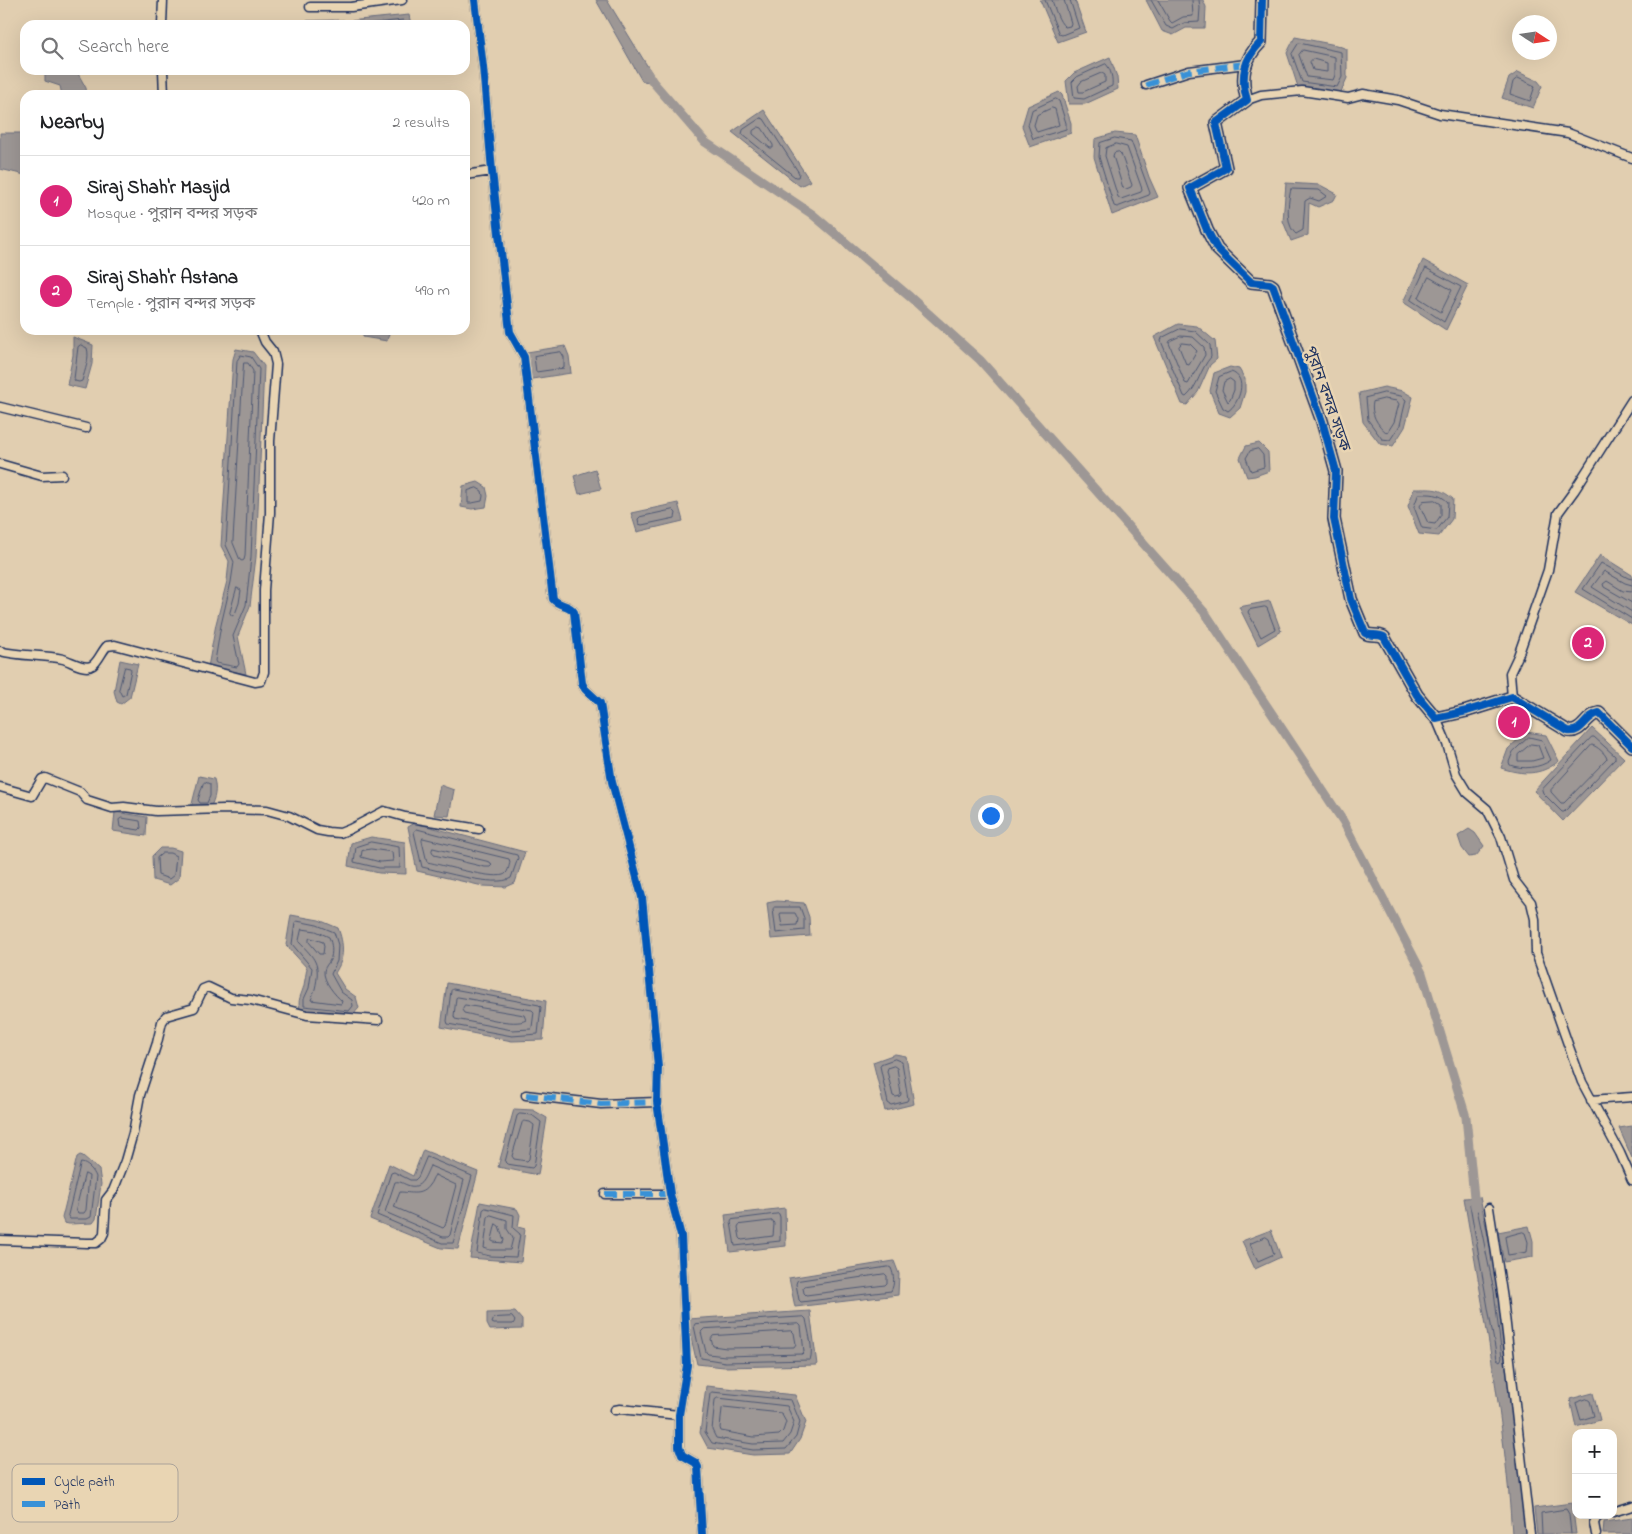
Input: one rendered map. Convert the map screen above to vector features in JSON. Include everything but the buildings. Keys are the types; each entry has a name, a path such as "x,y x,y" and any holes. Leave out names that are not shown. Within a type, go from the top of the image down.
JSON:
{"street":[{"path":"162,20 163,0"},
{"path":"310,7 351,6 402,0"},
{"path":"475,0 510,332 524,357 553,599 557,604 570,608 574,612 582,683 600,703 612,782 642,897 658,1067 657,1102 670,1194 682,1246 687,1365 680,1415 679,1447 682,1455 696,1463 698,1467 702,1534"},
{"path":"1262,0 1260,42 1250,53 1243,81 1247,100 1261,95 1302,91 1348,98 1362,94 1384,97 1440,114 1568,133 1632,158"},
{"path":"1146,85 1189,71 1246,64"},
{"path":"163,75 164,90"},
{"name":"পুরান বন্দর সড়ক","path":"1247,100 1216,123 1226,168 1192,187 1191,191 1217,249 1251,282 1273,286 1322,422 1336,471 1334,519 1352,599 1365,633 1384,636 1417,695 1436,718"},
{"path":"470,174 492,171"},
{"path":"0,651 62,659 86,667 93,665 107,646 115,645 246,680 261,681 264,672 264,590 270,513 270,441 276,364 273,352 262,335"},
{"path":"1512,697 1510,673 1518,656 1548,570 1558,513 1632,400"},
{"path":"0,407 86,428"},
{"path":"0,464 42,476 62,475"},
{"path":"1632,746 1598,713 1594,714 1577,730 1572,732 1512,697 1436,718 1447,744 1456,774 1468,792 1487,809 1501,837 1514,880 1531,902 1535,919 1536,953 1578,1073 1632,1180"},
{"path":"0,787 32,796 42,779 45,778 80,792 88,800 112,808 124,807 156,811 267,810 290,816 317,830 328,832 340,833 384,811 405,817 479,829"},
{"path":"0,1240 96,1243 101,1239 104,1233 107,1196 113,1190 125,1161 133,1133 140,1095 162,1022 166,1016 194,1008 203,989 208,987 231,998 251,1000 307,1016 378,1020"},
{"path":"526,1095 601,1104 657,1102"},
{"path":"1591,1100 1632,1097"},
{"path":"605,1194 670,1194"},
{"path":"1489,1208 1503,1299 1530,1534"},
{"path":"615,1410 680,1415"},
{"path":"1617,1511 1632,1506"},
{"path":"1596,1519 1594,1523 1596,1534"}],"water":[{"path":"596,0 607,0 651,72 652,82 642,81"},
{"path":"1040,0 1075,0 1086,32 1058,42"},
{"path":"1146,0 1203,0 1206,7 1205,28 1186,28 1173,35 1162,31"},
{"path":"409,15 410,20 359,20"},
{"path":"1295,37 1347,49 1347,78 1340,94 1298,87 1287,53"},
{"path":"1110,57 1117,77 1118,89 1085,104 1069,104 1066,81 1074,73"},
{"path":"1518,72 1538,81 1542,86 1533,108 1502,98 1509,78"},
{"path":"45,75 79,75 86,90 61,90 60,86 45,81"},
{"path":"1059,92 1062,95 1071,123 1071,133 1030,147 1022,126 1028,106"},
{"path":"764,110 810,181 800,186 732,132"},
{"path":"0,133 20,133 20,174 0,169"},
{"path":"1115,133 1135,135 1158,197 1112,215 1094,157 1095,139"},
{"path":"1286,183 1320,185 1337,194 1334,200 1318,207 1309,203 1308,235 1291,241 1283,221"},
{"path":"1423,260 1468,285 1446,330 1403,302"},
{"path":"1178,324 1197,326 1215,341 1217,359 1210,365 1198,392 1187,405 1182,404 1154,337"},
{"path":"363,335 389,335 387,341 363,337"},
{"path":"73,337 93,345 92,364 85,389 67,385 73,355"},
{"path":"565,346 569,356 571,373 532,379 527,352"},
{"path":"236,349 253,352 264,366 256,557 250,606 238,636 246,674 208,667 227,581 229,561 221,546 233,359"},
{"path":"1230,367 1239,369 1245,379 1245,392 1240,408 1230,417 1219,413 1210,391 1214,373"},
{"path":"1384,387 1403,391 1413,397 1405,427 1393,446 1380,444 1363,422 1359,393"},
{"path":"1259,443 1268,452 1269,471 1247,477 1240,458 1246,446"},
{"path":"595,469 601,489 579,494 574,476"},
{"path":"478,482 486,487 488,496 486,507 472,509 461,507 463,486"},
{"path":"1414,489 1439,491 1453,499 1452,519 1439,536 1419,534 1408,506"},
{"path":"678,503 683,521 637,532 631,513"},
{"path":"1600,555 1632,575 1632,625 1575,592"},
{"path":"1270,601 1281,631 1258,645 1239,607"},
{"path":"120,660 138,664 130,697 121,704 117,702 114,691"},
{"path":"1592,728 1624,758 1563,821 1534,791"},
{"path":"1526,732 1546,735 1559,761 1538,772 1531,773 1501,768 1508,749"},
{"path":"199,776 214,779 215,794 210,808 191,808"},
{"path":"440,785 454,790 449,816 434,815"},
{"path":"115,812 147,817 146,836 113,831"},
{"path":"415,823 525,852 515,883 506,887 483,886 417,871 408,827"},
{"path":"1469,829 1475,833 1484,846 1476,856 1469,857 1462,848 1458,836"},
{"path":"371,837 405,842 406,874 379,873 348,866 351,843"},
{"path":"160,848 171,848 181,851 179,878 170,885 153,880 152,856"},
{"path":"777,901 804,903 809,917 810,936 771,939 767,903"},
{"path":"291,915 319,920 338,928 342,956 335,973 345,989 356,997 359,1008 351,1017 301,1012 299,1001 307,968 286,945"},
{"path":"447,983 546,1001 543,1040 512,1041 441,1027"},
{"path":"895,1054 906,1056 914,1104 885,1111 873,1062"},
{"path":"514,1109 533,1110 547,1118 538,1175 498,1167"},
{"path":"1632,1126 1632,1158 1619,1128"},
{"path":"423,1150 478,1172 458,1249 441,1248 370,1219 389,1164 413,1176"},
{"path":"80,1155 99,1170 101,1184 96,1219 93,1223 69,1224 64,1223 62,1218 77,1157"},
{"path":"1480,1197 1499,1290 1522,1481 1526,1534 1512,1534 1499,1407 1464,1198"},
{"path":"480,1202 517,1209 520,1215 518,1227 525,1229 521,1262 470,1258"},
{"path":"785,1208 786,1246 730,1252 725,1215"},
{"path":"1529,1226 1533,1241 1533,1257 1504,1262 1498,1232"},
{"path":"1271,1230 1281,1257 1255,1269 1242,1241"},
{"path":"894,1261 899,1274 898,1295 795,1307 789,1278"},
{"path":"810,1311 817,1365 724,1367 697,1364 687,1319"},
{"path":"515,1312 522,1320 522,1329 490,1330 487,1324 487,1313"},
{"path":"706,1386 795,1395 806,1422 800,1439 790,1454 753,1455 708,1448 700,1433"},
{"path":"1593,1393 1600,1420 1576,1427 1570,1399"},
{"path":"1572,1503 1572,1519 1574,1519 1576,1534 1537,1534 1534,1508"},
{"path":"1632,1518 1632,1534 1603,1534 1604,1522"}],"waterway":[{"path":"646,71 653,82 705,142 812,214 910,297 980,360 1206,614 1343,821 1422,973 1466,1117 1475,1207"}],"marked path":[{"path":"1146,85 1189,71 1246,64"},
{"path":"526,1095 601,1104 657,1102"},
{"path":"605,1194 670,1194"}],"cycle path":[{"path":"475,0 510,332 524,357 553,599 574,612 582,683 585,689 600,703 612,782 642,897 658,1067 657,1102 670,1194 681,1236 687,1365 679,1415 679,1447 682,1455 696,1463 698,1467 702,1534"},
{"path":"1262,0 1261,42 1255,48 1245,68 1244,83 1247,100 1216,123 1226,168 1190,188 1217,249 1251,282 1273,286 1322,421 1336,471 1334,519 1351,599 1365,633 1384,637 1417,695 1436,718 1467,711 1512,697 1568,731 1577,730 1591,717 1599,713 1632,746"}],"place":[{"name":"Siraj Shah'r Astana","path":"1588,643"},
{"name":"Siraj Shah'r Masjid","path":"1514,722"}]}
